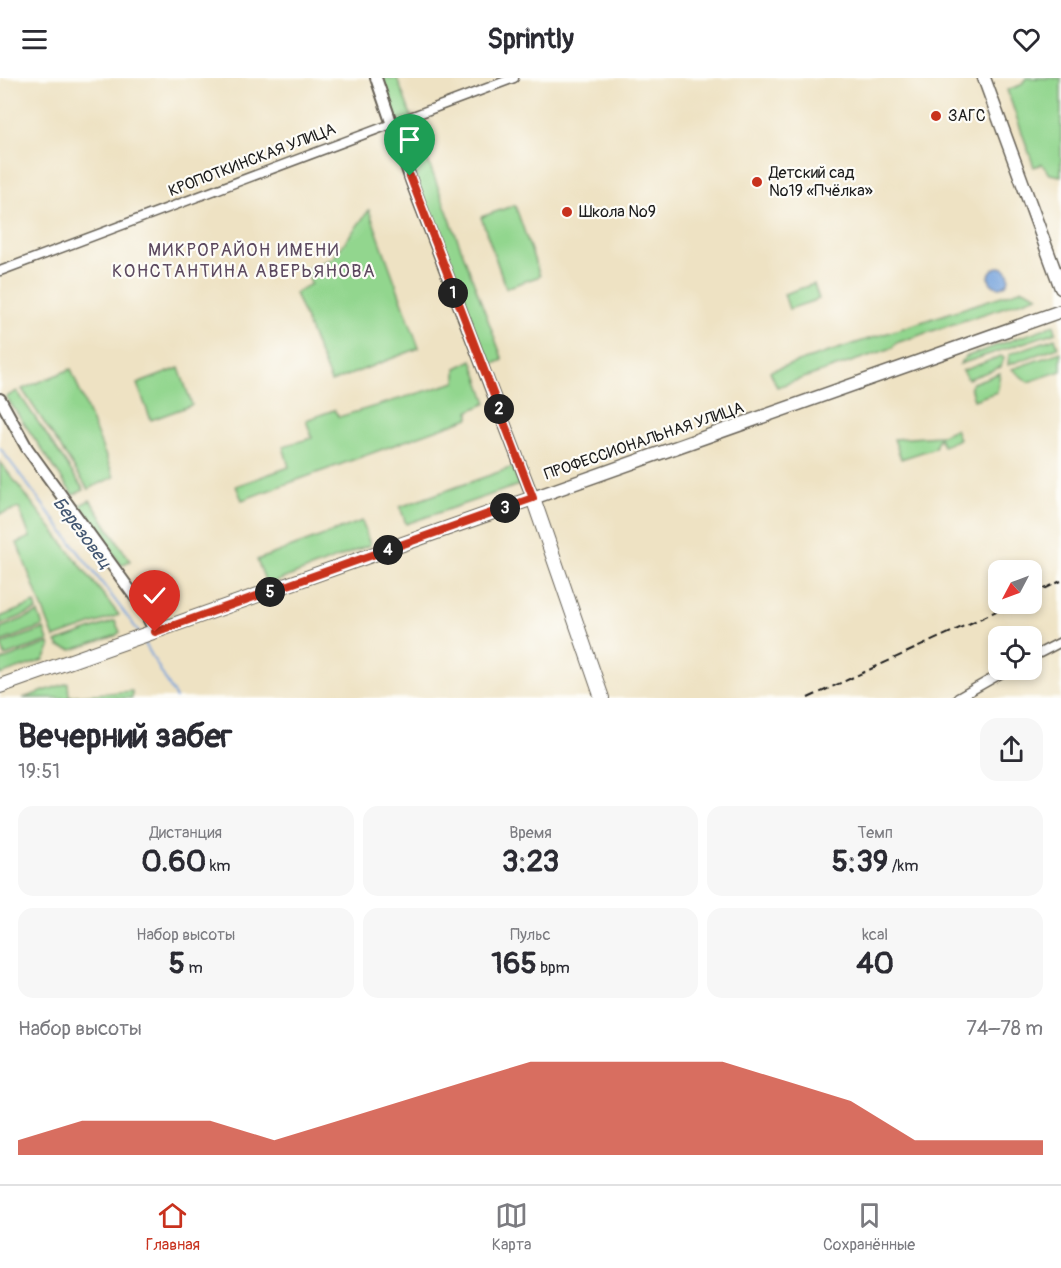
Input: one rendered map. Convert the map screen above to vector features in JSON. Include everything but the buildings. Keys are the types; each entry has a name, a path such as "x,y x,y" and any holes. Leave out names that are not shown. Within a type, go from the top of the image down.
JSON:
{"main road":[{"path":"984,78 1061,288"},
{"name":"ПРОФЕССИОНАЛЬНАЯ УЛИЦА","path":"0,686 1061,311"},
{"path":"533,498 602,698"}],"street":[{"path":"376,78 393,123 411,183 533,498"},
{"name":"КРОПОТКИНСКАЯ УЛИЦА","path":"0,271 514,78"},
{"path":"0,399 27,448 143,608 146,635"},
{"path":"1042,652 1061,642"},
{"path":"958,698 990,680"}],"green space":[{"path":"379,78 397,78 503,360 486,367"},
{"path":"1026,78 1061,78 1061,176 1050,174 1042,164 1034,167 1007,90 1021,85"},
{"path":"515,205 540,276 506,288 481,217"},
{"path":"369,210 419,348 331,382 295,293 311,284 307,269 333,258"},
{"path":"814,284 819,299 789,309 784,294"},
{"path":"1023,289 1038,296 896,343 892,348 777,387 770,371"},
{"path":"1054,325 1056,332 960,364 965,357"},
{"path":"1055,338 1058,347 1008,365 1009,354"},
{"path":"1061,352 1061,371 1028,382 1012,369"},
{"path":"1001,356 1004,358 1001,367 968,379 962,371"},
{"path":"472,360 487,403 469,411 469,418 242,500 236,486 289,467 283,446 312,438 306,420 334,410 339,417 456,382 456,368"},
{"path":"179,368 192,405 151,420 137,384"},
{"path":"71,369 114,477 88,489 22,389"},
{"path":"1000,373 997,392 974,400 970,387 973,383"},
{"path":"17,391 84,490 73,495 6,397"},
{"path":"955,429 959,439 943,446 939,437 935,448 901,459 894,439 940,436"},
{"path":"0,462 119,615 54,638 17,543 30,537 19,508 0,514"},
{"path":"513,467 519,485 406,524 400,507"},
{"path":"90,500 130,561 121,565 80,505"},
{"path":"362,521 370,545 267,585 257,560"},
{"path":"35,603 37,610 0,625 0,617"},
{"path":"38,613 43,626 0,642 0,628"},
{"path":"115,621 120,632 115,636 72,650 59,647 56,642"},
{"path":"44,629 48,641 5,656 1,644"},
{"path":"49,643 50,648 44,660 0,675 0,661"},
{"path":"68,683 69,696 132,691 132,698 23,698"}],"water":[{"path":"999,267 1006,270 1009,277 1006,284 999,287 992,284 989,277 992,270"}],"waterway":[{"name":"Березовец","path":"0,448 139,632"},
{"name":"Березовец","path":"143,640 176,698"}],"railway":[{"path":"1042,590 1061,581"},
{"path":"808,698 990,614"}],"place":[{"name":"ЗАГС","path":"936,116"},
{"name":"Детский сад №19 «Пчёлка»","path":"757,182"},
{"name":"Школа №9","path":"567,212"}],"district":[{"name":"МИКРОРАЙОН ИМЕНИ КОНСТАНТИНА АВЕРЬЯНОВА","path":"244,260"}],"route":[{"path":"155,632 533,498 410,176"}]}
